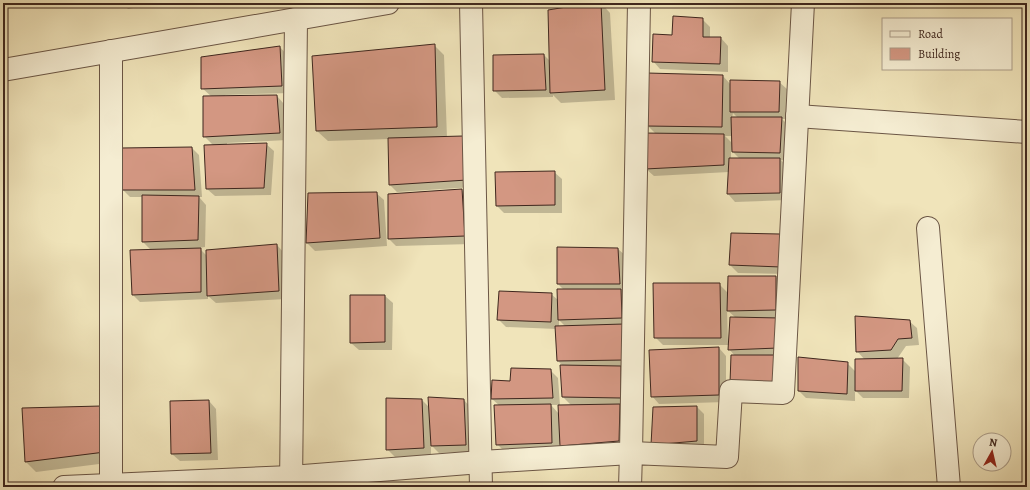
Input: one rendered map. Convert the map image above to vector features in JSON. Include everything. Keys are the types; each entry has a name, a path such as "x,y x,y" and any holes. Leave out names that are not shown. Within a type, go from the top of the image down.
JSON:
{"street":[{"path":"3,70 296,19 340,7 388,3"},
{"path":"471,3 482,487"},
{"path":"630,487 639,3"},
{"path":"64,487 291,482 481,462 631,453 727,457 731,391 783,393 803,3"},
{"path":"291,482 296,19"},
{"path":"111,51 111,486"},
{"path":"797,116 1027,132"},
{"path":"928,228 949,487"}],"building":[{"path":"591,3 601,3 605,90 550,93 548,10"},
{"path":"673,16 703,18 703,37 721,37 720,64 652,62 653,34 672,35"},
{"path":"435,44 437,127 316,131 312,56"},
{"path":"280,46 282,86 201,89 201,57"},
{"path":"544,54 546,90 493,91 493,55"},
{"path":"647,73 723,75 722,127 646,126"},
{"path":"730,80 780,81 779,112 730,112"},
{"path":"277,95 280,133 203,137 203,96"},
{"path":"731,117 782,117 780,153 732,152"},
{"path":"643,133 724,134 724,165 645,169"},
{"path":"463,136 467,180 389,185 388,138"},
{"path":"267,143 264,188 206,189 204,145"},
{"path":"192,147 195,190 121,190 121,148"},
{"path":"729,158 780,158 780,193 727,194"},
{"path":"555,171 555,205 496,206 495,172"},
{"path":"462,189 465,236 388,239 388,194"},
{"path":"377,192 380,238 306,243 308,193"},
{"path":"142,195 199,196 198,240 142,242"},
{"path":"731,233 780,234 781,267 729,265"},
{"path":"277,244 279,291 207,296 206,250"},
{"path":"557,247 618,248 620,284 557,284"},
{"path":"201,248 201,292 132,295 130,250"},
{"path":"728,276 776,276 776,310 727,311"},
{"path":"653,283 720,283 721,338 654,338"},
{"path":"557,289 621,289 622,318 558,320"},
{"path":"499,291 552,293 551,322 497,320"},
{"path":"350,295 385,295 385,342 350,343"},
{"path":"855,316 910,320 912,338 898,339 891,350 856,352"},
{"path":"730,317 780,318 778,348 728,350"},
{"path":"624,324 625,360 557,361 555,326"},
{"path":"719,347 719,395 651,397 649,350"},
{"path":"731,355 777,355 777,385 730,383"},
{"path":"798,357 848,362 847,394 798,391"},
{"path":"903,358 902,391 855,391 855,359"},
{"path":"560,365 621,366 621,398 562,397"},
{"path":"511,368 551,369 553,398 491,399 492,380 510,381"},
{"path":"428,397 464,399 466,445 431,446"},
{"path":"386,398 422,399 424,448 386,450"},
{"path":"209,400 211,453 171,454 170,401"},
{"path":"551,404 552,443 496,445 494,405"},
{"path":"620,404 619,441 560,446 558,405"},
{"path":"101,406 105,452 25,462 22,408"},
{"path":"697,406 697,441 651,445 653,407"}]}
